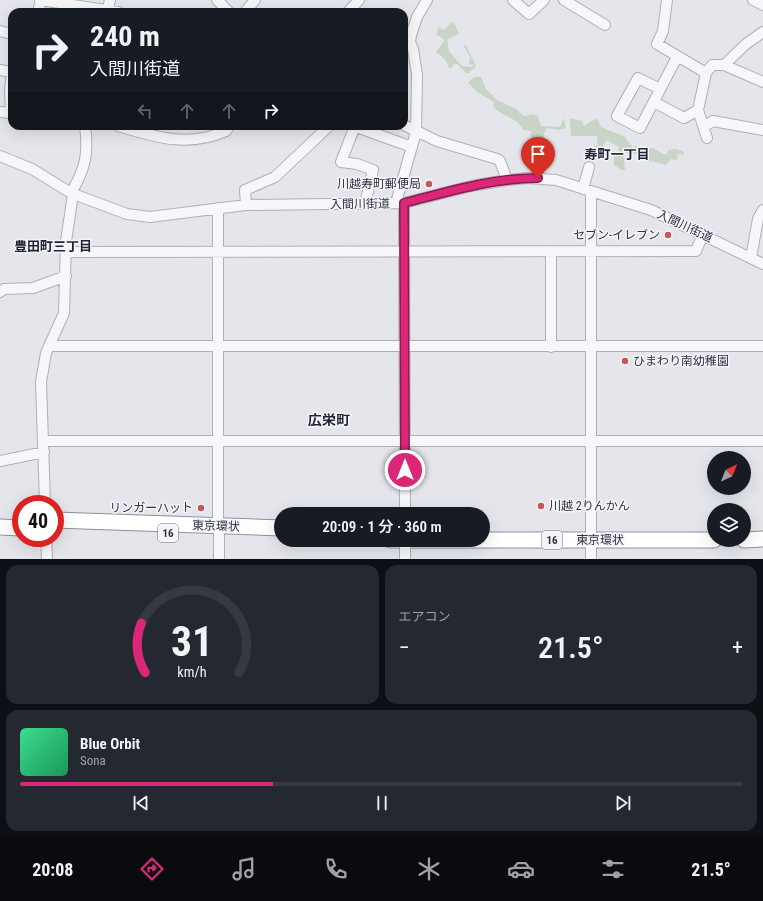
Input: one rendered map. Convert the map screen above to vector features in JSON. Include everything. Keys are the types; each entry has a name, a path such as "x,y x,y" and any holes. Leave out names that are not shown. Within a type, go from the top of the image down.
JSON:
{"highway":[{"path":"0,518 12,519"},
{"name":"東京環状","path":"64,521 274,535"},
{"path":"0,527 12,528"},
{"name":"東京環状","path":"64,529 219,531 274,528"},
{"name":"東京環状","path":"490,532 707,540"},
{"name":"東京環状","path":"490,538 707,532"},
{"path":"751,533 763,533"},
{"path":"751,540 763,539"}],"street":[{"path":"40,0 89,8"},
{"path":"217,0 225,8"},
{"path":"352,8 359,0"},
{"path":"405,507 405,251 400,203 416,132 417,74 413,49 410,43 411,35 417,17 427,0"},
{"path":"513,0 529,14 544,0"},
{"path":"564,0 605,25"},
{"path":"667,0 663,31 656,44 706,73"},
{"path":"753,0 763,5"},
{"path":"724,65 746,44 763,32"},
{"path":"660,89 638,78 617,116 640,128 677,57"},
{"path":"707,138 698,110 706,73 712,65 724,65 763,82"},
{"path":"654,102 684,118 698,110"},
{"path":"704,126 713,121 763,130"},
{"path":"408,127 416,132 466,151 497,159 500,161 507,180"},
{"path":"45,495 41,382 49,346 64,313 67,230 72,194 87,157 88,145 86,130"},
{"path":"139,130 169,140 199,139 227,130"},
{"path":"246,205 245,190 275,177 325,130"},
{"path":"353,130 341,162 357,164 373,170 365,204"},
{"path":"365,130 412,147"},
{"name":"入間川街道","path":"0,156 32,169 72,194 139,217 150,217 246,205 400,203 471,186 507,180 528,178 556,180 651,210 763,264"},
{"path":"589,167 587,190 590,251 591,559"},
{"path":"218,208 219,559"},
{"path":"751,258 758,219 763,211"},
{"path":"67,252 696,251 703,234"},
{"path":"551,251 552,347"},
{"path":"0,292 4,289 32,288 66,276"},
{"path":"49,346 763,346"},
{"path":"43,441 763,441"},
{"path":"0,461 44,452"},
{"path":"46,547 47,559"},
{"path":"405,547 405,559"}],"green space":[{"path":"452,22 454,23 459,34 447,39 449,51 462,66 472,67 474,65 469,64 470,57 464,46 466,45 476,66 469,73 466,73 457,64 454,64 451,68 448,67 445,60 436,52 445,40 436,34 439,28 436,26 444,30"},
{"path":"474,77 481,77 486,89 497,100 516,109 524,116 534,114 538,116 541,126 560,127 564,118 566,128 558,130 547,128 544,133 543,141 533,139 530,135 531,131 523,130 517,122 497,110 493,106 494,102 477,92 468,83"},
{"path":"570,118 582,121 584,126 595,119 598,120 601,127 625,137 633,148 635,146 646,149 653,148 665,155 668,150 676,149 684,152 683,155 678,154 677,160 671,159 666,165 652,161 648,162 637,154 623,152 625,170 621,170 614,165 614,154 617,153 619,147 606,140 600,155 596,159 593,157 596,152 594,147 598,145 597,136 571,136"}],"place":[{"name":"川越寿町郵便局","path":"429,184"},
{"name":"セブン-イレブン","path":"668,235"},
{"name":"ひまわり南幼稚園","path":"625,361"},
{"name":"川越 2りんかん","path":"541,506"},
{"name":"リンガーハット","path":"201,508"}],"district":[{"name":"寿町一丁目","path":"617,154"},
{"name":"豊田町三丁目","path":"53,246"},
{"name":"広栄町","path":"329,420"}],"route":[{"path":"405,470 404,203 471,186 507,180 538,178"}]}
